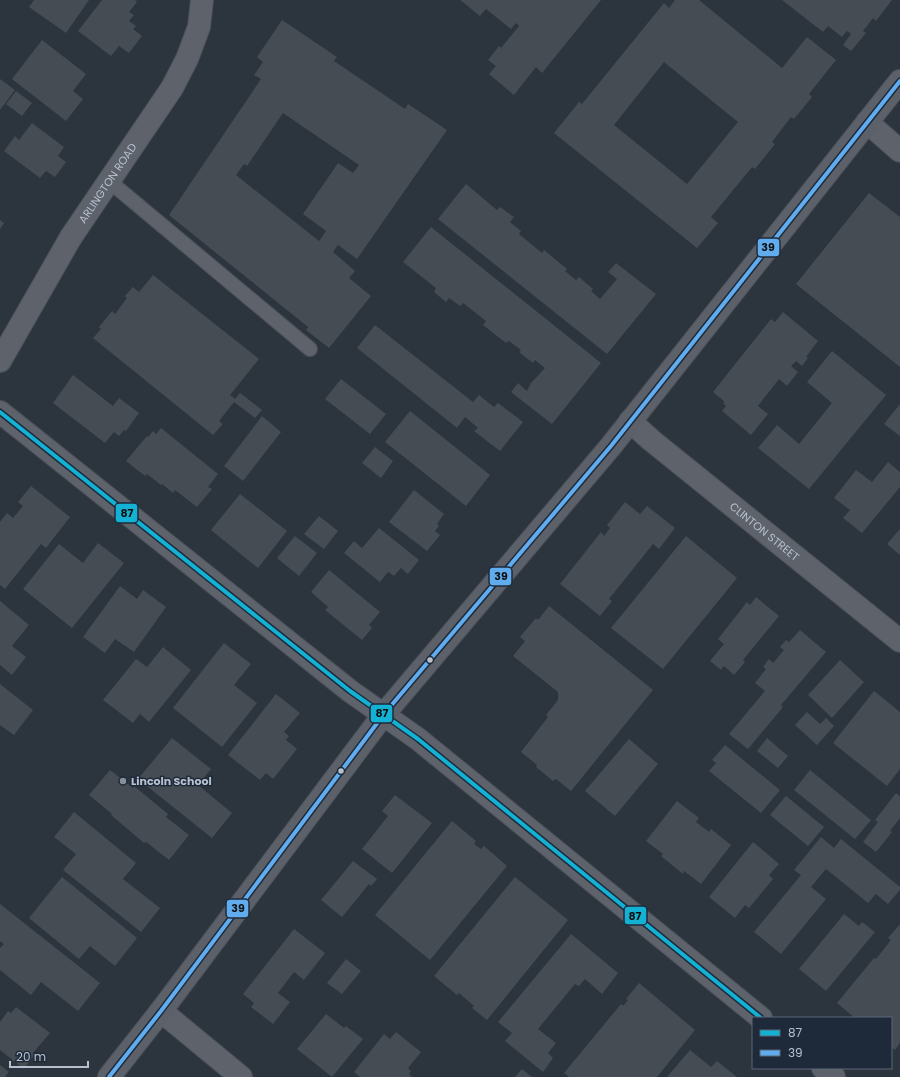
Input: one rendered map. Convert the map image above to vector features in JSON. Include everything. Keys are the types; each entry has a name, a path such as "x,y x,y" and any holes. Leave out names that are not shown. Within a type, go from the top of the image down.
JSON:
{"main road":[{"path":"108,1077 161,1011 384,714 611,446 900,81"}],"street":[{"name":"ARLINGTON ROAD","path":"3,348 71,237 172,88 187,59 198,27 202,0"},
{"path":"867,122 900,151"},
{"path":"0,412 350,692 384,714 418,739 760,1017"},
{"name":"CLINTON STREET","path":"630,421 651,440 900,641"},
{"path":"161,1011 242,1077"},
{"path":"824,1069 834,1077"}],"lane":[{"path":"109,182 310,349"}],"building":[{"path":"34,0 89,0 66,33 29,7"},
{"path":"102,0 135,0 137,2 129,12 134,15 129,21 136,26 133,29 142,36 129,53 119,46 111,56 78,31"},
{"path":"460,0 601,0 542,73 536,67 514,95 489,74 496,66 488,60 499,46 501,48 519,26 516,23 511,29 486,9 480,16"},
{"path":"675,0 699,0 782,68 807,37 836,60 809,94 812,97 794,119 791,117 772,142 775,144 755,169 752,167 711,217 718,223 697,248 554,133 579,102 582,104 664,3 669,8","holes":["664,62 738,122 687,184 614,125"]},
{"path":"782,0 892,0 876,21 873,18 863,31 866,33 851,51 843,45 851,34 847,31 842,37 828,26 823,32"},
{"path":"282,20 337,57 334,61 405,109 408,104 447,130 357,259 338,245 333,252 355,271 349,278 371,296 329,348 306,330 308,327 169,215 261,79 254,75 263,62 257,57","holes":["283,113 359,165 353,173 338,163 303,214 326,231 319,241 236,175 244,164 247,166"]},
{"path":"42,40 86,74 73,91 83,99 66,121 12,79"},
{"path":"0,79 15,90 0,110"},
{"path":"16,91 32,103 22,116 6,104"},
{"path":"32,123 64,147 58,156 66,162 55,177 46,171 40,178 4,151 15,136 19,140"},
{"path":"466,184 497,210 500,207 514,217 510,222 521,231 519,234 542,253 544,250 567,269 565,271 576,280 579,277 593,289 591,291 600,299 617,279 608,272 616,263 656,294 607,354 438,219"},
{"path":"869,193 900,217 900,367 796,284"},
{"path":"0,220 4,223 0,229"},
{"path":"431,227 601,363 552,424 511,392 518,383 527,391 531,383 545,368 535,360 533,363 519,352 521,350 509,341 506,343 483,325 486,321 463,303 460,306 449,298 446,302 434,292 436,288 403,262"},
{"path":"153,275 259,359 230,395 235,399 240,393 262,410 255,418 234,402 219,421 223,424 213,435 93,338 101,329 99,327 112,311 115,314 127,298 125,296 133,287 139,292"},
{"path":"783,312 818,341 806,357 808,358 802,366 796,361 791,366 798,372 787,386 779,379 758,406 768,414 751,435 722,411 726,406 723,403 725,402 713,392 771,319 775,322"},
{"path":"375,325 473,402 479,395 494,407 498,403 523,422 500,451 474,431 478,428 465,417 457,428 357,348"},
{"path":"832,351 886,395 809,489 758,448 777,425 799,444 832,403 807,382"},
{"path":"73,375 113,406 119,398 139,413 126,431 124,430 119,436 114,432 105,443 53,403"},
{"path":"341,379 386,414 370,434 325,399"},
{"path":"900,404 900,436 884,424"},
{"path":"410,411 490,475 466,506 385,442"},
{"path":"262,416 281,432 243,481 224,466"},
{"path":"161,428 218,474 208,487 212,489 197,507 175,490 173,493 147,474 145,476 126,461 147,436 148,437 153,431 156,434"},
{"path":"375,447 393,461 381,478 362,463"},
{"path":"888,462 900,472 900,487 862,533 843,518 850,510 834,498 856,470 872,482"},
{"path":"31,486 70,517 46,548 41,544 5,589 0,585 0,522 7,513 13,518 23,506 18,502"},
{"path":"414,490 444,514 437,524 439,526 435,531 440,535 427,551 389,522"},
{"path":"240,494 287,531 258,568 211,530"},
{"path":"625,502 640,514 647,506 675,528 659,549 653,544 609,599 612,601 600,616 560,584 601,532 604,536 610,528 607,525"},
{"path":"319,516 338,531 324,549 304,534"},
{"path":"379,528 419,560 408,574 401,568 394,576 388,572 380,582 344,553 354,541 362,548"},
{"path":"900,529 900,555 887,544"},
{"path":"295,536 317,553 299,576 277,558"},
{"path":"686,536 737,578 663,669 611,628"},
{"path":"98,543 124,563 72,628 23,589 59,544 83,563"},
{"path":"329,570 380,612 369,625 372,628 362,640 325,610 328,607 311,592"},
{"path":"120,586 137,599 143,590 166,607 134,652 115,639 105,653 83,637"},
{"path":"756,597 779,616 743,660 745,662 734,675 724,666 721,670 710,661 724,644 718,639 747,602 750,605"},
{"path":"0,601 29,625 12,646 26,657 12,675 0,665"},
{"path":"549,606 653,690 571,791 556,779 553,781 521,752 548,717 546,715 558,700 558,692 513,656 525,641 520,637 536,618 538,620"},
{"path":"800,630 826,652 781,705 783,707 748,749 729,734 765,691 755,683 766,669 763,667 769,659 773,663 784,650 780,647 786,640 789,642"},
{"path":"224,643 251,664 234,685 257,703 222,747 173,708"},
{"path":"163,647 191,670 149,722 140,714 133,723 103,700 136,659 147,667"},
{"path":"840,660 864,682 832,718 808,695"},
{"path":"0,684 33,710 14,735 0,725"},
{"path":"874,691 900,712 900,769 887,786 833,743"},
{"path":"276,694 300,713 284,732 289,736 286,740 297,749 273,779 266,773 260,780 228,755"},
{"path":"807,712 820,724 826,718 834,726 817,745 795,725"},
{"path":"172,738 211,769 198,785 232,813 212,838 138,779"},
{"path":"767,738 788,756 778,768 757,751"},
{"path":"629,739 658,764 615,816 585,791"},
{"path":"725,745 780,790 761,813 709,771 716,763 712,760"},
{"path":"110,770 133,788 134,786 168,814 166,817 189,835 169,860 146,842 144,843 89,795"},
{"path":"810,770 871,820 855,839 794,790"},
{"path":"896,793 900,796 900,818 890,831 892,832 876,852 863,842 878,822 875,820"},
{"path":"395,795 432,823 392,873 362,849 388,816 382,811"},
{"path":"786,796 824,827 808,846 770,815"},
{"path":"677,801 699,818 696,822 709,832 711,829 731,845 701,884 684,871 683,874 661,856 663,854 646,841"},
{"path":"74,812 136,863 123,879 160,908 141,932 63,870 76,854 54,837"},
{"path":"452,821 476,841 474,844 481,849 484,846 507,866 430,960 375,915"},
{"path":"821,837 834,848 841,839 900,887 900,890 888,904 876,894 868,903 826,869 811,887 826,899 781,954 754,932 801,875 794,870"},
{"path":"753,842 779,864 769,875 773,879 749,908 745,905 735,918 709,897"},
{"path":"353,861 377,879 371,886 369,884 342,917 321,900"},
{"path":"62,877 137,938 115,966 90,946 79,959 29,918"},
{"path":"515,877 568,920 487,1020 472,1008 474,1006 459,993 457,995 434,976"},
{"path":"0,904 100,983 78,1011 41,982 31,995 0,970 0,948 4,944 0,941"},
{"path":"844,914 859,926 862,922 875,932 826,991 799,969"},
{"path":"900,924 900,1043 895,1050 892,1048 892,1017 854,1017 837,1003 891,940 888,938"},
{"path":"294,929 325,953 304,980 294,972 278,993 290,1002 273,1024 251,1007 254,1003 243,994"},
{"path":"571,934 618,973 602,994 585,979 579,986 575,984 538,1029 556,1043 548,1053 553,1058 543,1072 505,1041 512,1033 498,1022"},
{"path":"346,959 361,971 342,994 327,983"},
{"path":"639,983 695,1030 657,1077 569,1077 564,1073 621,1004 623,1006 628,1000 626,999"},
{"path":"16,1007 50,1033 33,1053 35,1054 24,1069 0,1050 0,1022 8,1011 11,1013"},
{"path":"326,1014 344,1028 346,1026 363,1039 332,1077 297,1049"},
{"path":"396,1032 421,1052 408,1068 411,1071 409,1074 412,1077 360,1077 354,1072 384,1034 390,1039"},
{"path":"690,1050 711,1067 717,1061 737,1077 667,1077"},
{"path":"0,1065 9,1072 5,1077 0,1077"},
{"path":"522,1069 532,1077 515,1077"}],"transit line":[{"name":"39","path":"109,1077 161,1011 384,714 611,446 900,81"},
{"name":"87","path":"0,412 350,691 418,739 760,1017"}],"place":[{"name":"Lincoln School","path":"123,781"}]}
